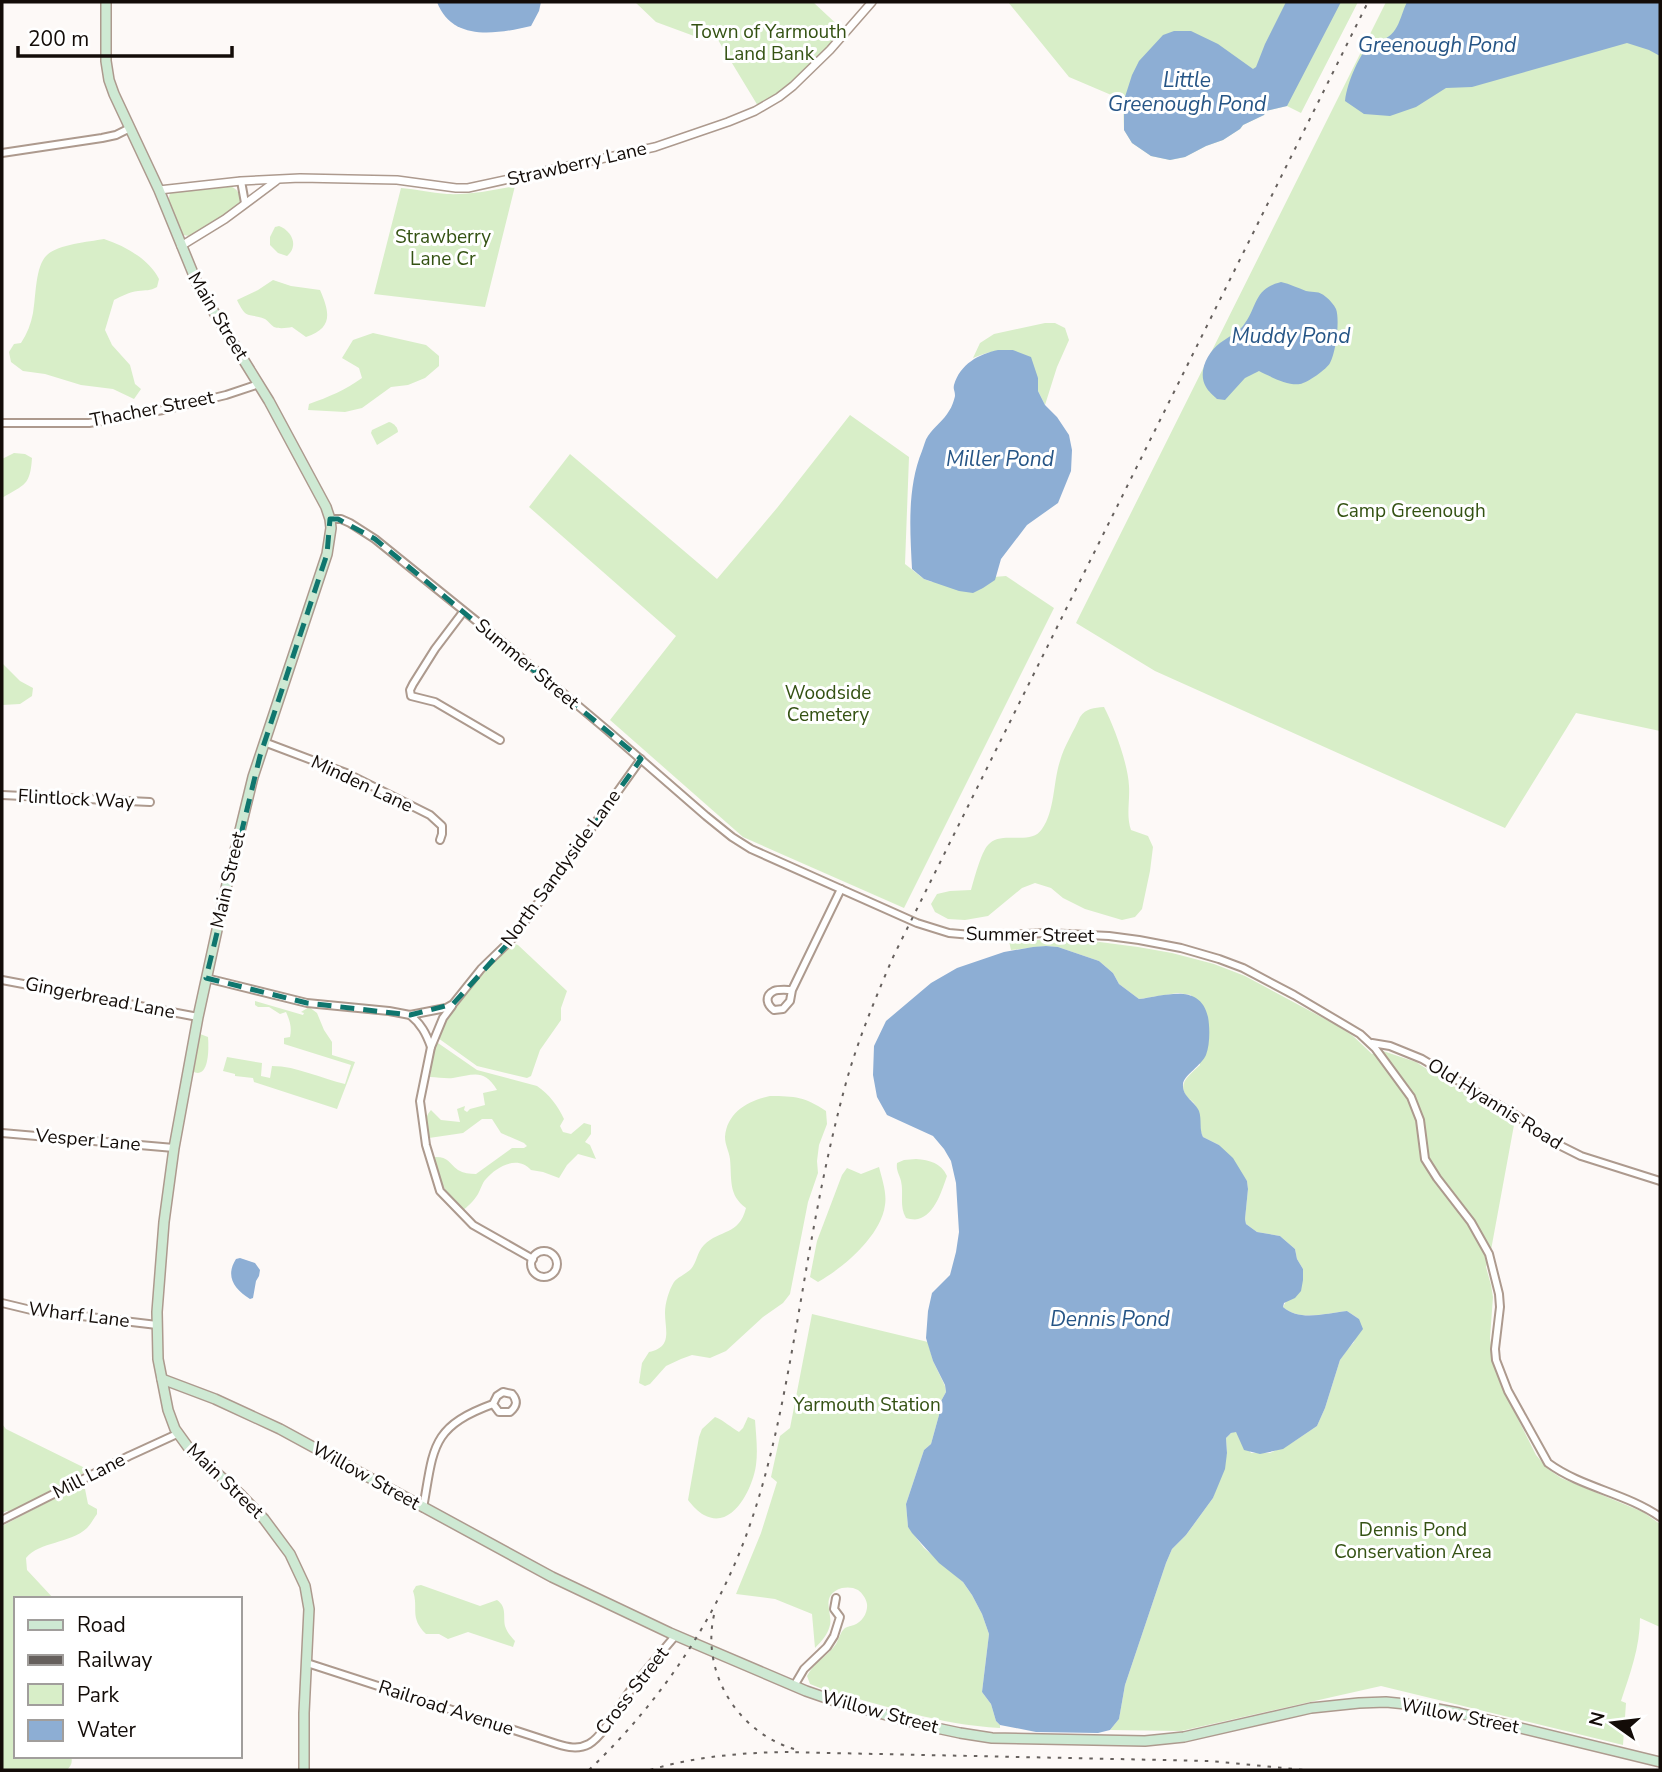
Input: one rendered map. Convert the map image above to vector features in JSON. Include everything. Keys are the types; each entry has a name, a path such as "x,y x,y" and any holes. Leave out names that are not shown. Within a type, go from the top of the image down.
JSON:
{"main road":[{"name":"Main Street","path":"106,2 108,72 114,94 159,190 199,288 259,384 317,487 330,519 331,536 327,554 250,787 206,978 174,1148 164,1229 157,1325 158,1359 168,1410 177,1434 264,1519 295,1562 305,1586 309,1601 304,1770"},
{"name":"Willow Street","path":"162,1379 262,1420 552,1577 676,1635 835,1701 944,1730 984,1737 1030,1740 1159,1740 1205,1733 1328,1706 1401,1703 1459,1713 1660,1762"}],"street":[{"name":"Strawberry Lane","path":"159,190 300,178 386,179 468,188 655,147 736,119 769,104 787,92 841,39 872,2"},
{"path":"2,153 102,138 130,128"},
{"path":"181,246 281,179"},
{"path":"241,181 245,203"},
{"name":"Thacher Street","path":"2,424 108,421 205,400 259,384"},
{"name":"Summer Street","path":"330,519 345,520 385,547 743,845 918,923 949,933 983,936 1046,933 1109,936 1198,953 1243,968 1360,1034 1370,1043 1411,1097 1420,1120 1425,1159 1471,1222 1489,1254 1500,1307 1496,1360 1508,1391 1548,1463 1660,1517"},
{"path":"463,612 413,684 411,696 435,702 500,740"},
{"name":"Minden Lane","path":"264,742 346,773 430,816 442,826 440,841"},
{"name":"North Sandyside Lane","path":"533,1259 473,1225 440,1191 426,1145 420,1094 431,1047 443,1018 474,978 513,938 641,759"},
{"name":"Flintlock Way","path":"2,796 149,802"},
{"path":"792,990 841,889"},
{"path":"206,978 307,1003 410,1015 446,1008 453,1004"},
{"name":"Gingerbread Lane","path":"2,980 198,1017"},
{"path":"410,1015 422,1026 431,1047"},
{"name":"Old Hyannis Road","path":"1370,1043 1390,1046 1422,1059 1517,1115 1555,1143 1581,1156 1660,1181"},
{"name":"Vesper Lane","path":"2,1133 174,1148"},
{"path":"547,1251 554,1256 557,1264 554,1272 539,1276 532,1267 533,1259 538,1252 547,1251"},
{"name":"Wharf Lane","path":"2,1303 31,1310 157,1325"},
{"path":"423,1507 432,1456 437,1443 451,1426 464,1416 493,1404"},
{"name":"Mill Lane","path":"2,1520 177,1434"},
{"path":"794,1686 804,1669 827,1647 843,1618 834,1609 836,1598"},
{"name":"Cross Street","path":"587,1745 598,1735 676,1635"},
{"name":"Railroad Avenue","path":"307,1664 556,1744 573,1747 587,1745"}],"highlighted area":[{"path":"330,519 338,519 375,539 641,759 513,938 453,1004 410,1015 307,1003 206,978 260,756 327,554"}],"green space":[{"name":"Town of Yarmouth Land Bank","path":"635,2 813,2 843,30 793,81 758,106 715,35 694,36 656,22"},
{"path":"1008,2 1358,2 1301,113 1287,106 1266,111 1264,115 1243,125 1223,140 1185,157 1170,160 1151,156 1132,143 1124,130 1123,100 1069,77"},
{"name":"Camp Greenough","path":"1386,2 1660,2 1660,731 1576,713 1505,828 1155,671 1076,623"},
{"path":"227,185 238,192 239,205 190,236 182,235 168,201 170,193"},
{"name":"Strawberry Lane Cr","path":"515,186 485,307 374,294 401,188 456,194"},
{"path":"279,226 287,231 292,239 293,248 287,256 278,253 270,245 270,237 275,227"},
{"path":"104,239 136,254 149,265 159,279 155,288 132,292 114,300 105,330 112,345 130,365 135,384 141,389 134,399 113,389 81,385 45,374 23,371 11,362 9,352 14,344 21,343 28,329 40,266 47,255 66,246"},
{"path":"273,280 291,286 320,290 327,313 327,319 321,329 306,337 292,327 274,327 265,319 243,311 237,300"},
{"path":"1055,323 1065,328 1069,340 1045,405 1038,391 1038,378 1013,350 973,358 980,343 994,334"},
{"path":"373,333 426,345 439,356 439,366 425,378 408,385 391,387 362,408 345,412 308,410 309,404 337,393 362,378 359,368 342,358 353,340"},
{"name":"Woodside Cemetery","path":"850,415 909,457 905,564 932,582 1006,576 1054,608 904,908 743,837 610,720 676,636 529,507 570,454 717,579"},
{"path":"389,422 393,423 398,432 377,445 372,430"},
{"path":"14,453 32,458 30,474 21,487 2,498 2,459"},
{"path":"2,663 20,681 33,688 32,696 20,704 2,705"},
{"path":"1104,707 1126,767 1131,830 1148,836 1153,847 1142,909 1135,917 1122,920 1085,909 1063,898 1051,888 1035,883 1022,888 988,916 965,920 948,919 935,912 931,904 937,894 971,890 983,854 994,840 1030,837 1042,829 1052,805 1062,755 1080,717 1088,710"},
{"name":"Dennis Pond Conservation Area","path":"1009,941 1092,941 1172,953 1214,964 1245,976 1338,1026 1372,1054 1383,1051 1416,1062 1514,1125 1486,1267 1493,1297 1490,1338 1500,1383 1536,1455 1548,1469 1561,1478 1643,1512 1660,1524 1660,1627 1640,1618 1636,1650 1621,1701 1626,1703 1623,1745 1381,1686 1181,1731 1110,1730 1119,1719 1125,1685 1172,1549 1186,1535 1213,1498 1227,1453 1226,1438 1236,1431 1251,1453 1270,1453 1317,1426 1340,1360 1354,1342 1359,1319 1347,1311 1305,1315 1290,1312 1283,1307 1303,1269 1295,1249 1280,1236 1257,1232 1246,1224 1247,1181 1219,1145 1203,1137 1197,1109 1184,1092 1186,1079 1200,1065 1191,995 1178,993 1139,999 1119,984 1113,973 1099,961 1058,947 1011,950"},
{"path":"511,943 518,945 567,991 561,1008 561,1020 540,1050 531,1076 527,1078 477,1066 438,1038 459,1001"},
{"path":"255,1001 303,1015 301,1012 309,1007 317,1013 332,1042 332,1055 355,1062 337,1109 254,1082 253,1078 235,1076 223,1071 227,1057 262,1063 261,1076 270,1078 272,1066 300,1070 345,1084 351,1065 284,1044 284,1038 290,1037 291,1031 286,1012 280,1014 269,1007 258,1007"},
{"path":"200,1034 208,1037 208,1049 205,1068 198,1073 192,1071"},
{"path":"438,1043 477,1070 537,1086 562,1114 564,1119 560,1126 563,1132 571,1134 584,1123 591,1125 591,1134 585,1142 590,1145 596,1159 578,1154 559,1178 531,1170 520,1163 502,1166 483,1182 475,1199 462,1211 443,1186 433,1157 445,1159 462,1172 476,1174 512,1148 527,1146 501,1133 492,1119 482,1119 463,1133 429,1138 425,1124 431,1110 441,1120 460,1122 457,1109 465,1106 464,1110 467,1112 485,1105 483,1093 497,1090 487,1078 478,1075 430,1077 434,1047"},
{"path":"770,1096 800,1098 826,1111 827,1124 819,1145 818,1173 808,1202 790,1294 726,1351 710,1358 692,1355 681,1359 666,1366 645,1386 639,1383 642,1363 649,1352 657,1350 665,1342 666,1305 674,1282 691,1269 704,1245 739,1223 746,1208 736,1198 732,1186 725,1137 730,1121 740,1109"},
{"path":"916,1159 934,1163 942,1168 947,1176 929,1213 914,1219 906,1218 904,1213 897,1163"},
{"path":"879,1167 885,1200 882,1217 859,1250 818,1282 810,1277 817,1241 842,1175 847,1168 861,1174"},
{"name":"Yarmouth Station","path":"812,1314 928,1342 946,1392 940,1403 931,1444 924,1450 906,1504 908,1527 924,1548 963,1582 982,1614 989,1634 982,1692 991,1704 1000,1728 934,1719 810,1684 807,1676 813,1667 833,1648 841,1632 857,1624 865,1614 866,1600 856,1589 842,1588 831,1595 828,1605 829,1628 815,1648 812,1614 775,1599 736,1594 761,1533 777,1482 771,1477 780,1436 790,1428"},
{"path":"715,1417 739,1432 748,1417 755,1420 757,1454 751,1484 740,1504 724,1517 714,1518 702,1514 688,1500 699,1437 702,1429"},
{"path":"2,1424 6,1429 89,1470 13,1513 2,1513"},
{"path":"73,1487 85,1489 88,1504 97,1509 97,1514 80,1533 39,1548 26,1558 27,1570 52,1597 14,1597 14,1758 72,1760 67,1770 2,1770 2,1526"},
{"path":"421,1585 480,1606 497,1600 503,1608 506,1628 515,1641 513,1647 468,1632 448,1639 439,1634 426,1634 416,1618 413,1591 416,1586"}],"water":[{"path":"437,2 541,2 531,26 477,32 453,24"},
{"name":"Little Greenough Pond","path":"1286,2 1341,2 1287,106 1266,111 1264,115 1243,125 1223,140 1185,157 1170,160 1151,156 1132,143 1124,130 1124,100 1139,61 1163,35 1174,31 1191,31 1218,44 1253,69"},
{"name":"Greenough Pond","path":"1407,2 1660,2 1660,56 1627,43 1472,87 1446,88 1416,107 1390,116 1364,114 1345,101 1351,77 1363,52 1373,40 1381,40 1393,33"},
{"name":"Muddy Pond","path":"1281,282 1321,293 1335,307 1337,336 1330,363 1300,384 1284,382 1259,371 1245,378 1225,400 1217,399 1207,389 1204,381 1203,369 1208,357 1220,343 1243,326 1265,289"},
{"name":"Miller Pond","path":"998,350 1013,350 1031,357 1038,378 1038,391 1045,405 1069,435 1072,450 1071,471 1058,503 1027,525 1001,559 995,580 973,593 924,579 912,569 912,494 925,441 951,408 955,396 954,387 961,371 971,361"},
{"name":"Dennis Pond","path":"1046,946 1058,947 1099,961 1113,973 1119,984 1139,999 1170,994 1190,995 1204,1006 1209,1026 1207,1051 1204,1059 1184,1081 1183,1088 1199,1111 1203,1137 1219,1145 1233,1158 1247,1181 1246,1224 1257,1232 1280,1236 1295,1249 1303,1269 1301,1291 1295,1298 1284,1303 1283,1307 1290,1312 1305,1315 1347,1311 1359,1319 1363,1329 1340,1360 1317,1426 1283,1449 1260,1454 1244,1450 1236,1432 1226,1438 1225,1469 1213,1498 1186,1535 1172,1549 1166,1563 1125,1685 1119,1719 1110,1730 1098,1733 1036,1732 1000,1725 996,1721 991,1704 982,1692 989,1634 982,1614 963,1582 939,1563 908,1527 906,1504 924,1450 931,1444 940,1403 946,1392 926,1338 932,1293 950,1275 956,1252 959,1232 956,1183 951,1161 933,1136 887,1115 877,1097 873,1075 874,1046 886,1021 931,983 957,968 1004,952"},
{"path":"236,1259 255,1263 260,1270 253,1298 250,1299 240,1291 231,1276"}],"railway":[{"path":"589,1770 635,1722 675,1670 710,1614 739,1554 759,1498 774,1440 817,1208 836,1122 853,1059 872,1007 894,955 1368,2"},
{"path":"714,1615 711,1636 713,1658 728,1697 740,1714 756,1729 774,1741 794,1749"},
{"path":"650,1770 716,1756 783,1752 1210,1761 1305,1770"}]}
